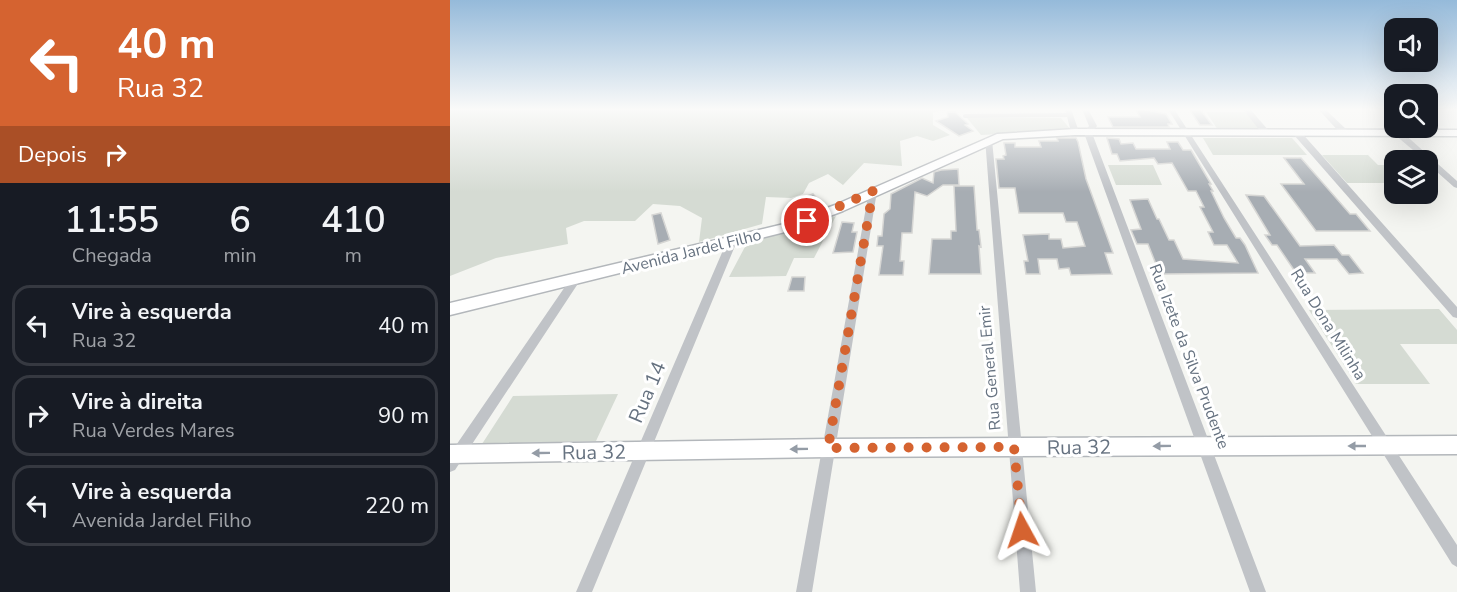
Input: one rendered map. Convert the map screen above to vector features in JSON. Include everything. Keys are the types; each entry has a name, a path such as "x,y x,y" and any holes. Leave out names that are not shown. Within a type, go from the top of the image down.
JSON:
{"main road":[{"name":"Avenida Jardel Filho","path":"450,309 807,221 988,140 1003,137"},
{"name":"Rua 32","path":"453,458 642,451 828,448 1457,445"}],"street":[{"name":"Rua Izete da Silva Prudente","path":"1083,137 1206,446 1258,592"},
{"name":"Rua Dona Milinha","path":"1188,137 1457,559"},
{"path":"1300,137 1457,314"},
{"path":"1404,138 1457,184"},
{"name":"Rua General Emir","path":"988,140 1028,592"},
{"path":"804,592 873,191"},
{"name":"Rua 14","path":"584,592 732,241"},
{"path":"453,458 575,280"}],"shaded area":[{"path":"450,137 915,137 900,141 902,166 864,163 843,185 828,174 809,183 803,194 791,198 766,197 762,224 699,242 702,218 680,206 653,204 635,221 584,221 566,228 568,244 496,258 450,276"},
{"path":"919,137 945,137 933,141"},
{"path":"1203,138 1292,138 1307,155 1213,155"},
{"path":"1322,155 1368,155 1378,165 1384,165 1384,183 1347,183"},
{"path":"1108,165 1153,165 1162,185 1116,185"},
{"path":"836,216 814,258 794,258 786,276 729,277 747,243"},
{"path":"1439,309 1457,330 1457,344 1400,344 1430,384 1356,384 1309,310"},
{"path":"618,394 596,441 482,444 513,396"}],"building":[{"path":"1057,138 1076,138 1078,142 1086,179 1113,253 1105,253 1112,274 1071,275 1069,268 1059,269 1057,259 1038,259 1040,274 1026,274 1024,261 1028,261 1023,235 1049,234 1049,239 1061,239 1063,248 1085,246 1077,222 1066,222 1063,213 1019,213 1015,188 999,188 996,159 1004,159 1003,156 1006,155 1004,143 1015,143 1015,147 1041,147 1039,141 1058,141"},
{"path":"1107,138 1119,139 1121,144 1133,143 1136,149 1170,149 1167,142 1178,142 1183,150 1191,150 1211,184 1209,184 1213,191 1211,191 1224,218 1236,238 1240,238 1245,245 1258,273 1164,274 1159,272 1148,244 1137,244 1131,230 1141,229 1130,200 1148,199 1169,240 1174,240 1183,259 1238,263 1227,245 1214,245 1208,232 1213,232 1200,207 1204,207 1196,191 1188,191 1172,163 1158,164 1154,158 1120,161 1117,154 1112,154"},
{"path":"1284,158 1301,158 1350,214 1356,214 1370,231 1316,231 1281,184 1304,184"},
{"path":"958,169 959,185 943,185 927,196 915,192 912,233 902,233 900,261 904,261 903,275 879,275 883,246 877,246 878,236 882,236 884,214 890,209 891,194 922,178 933,183 934,172"},
{"path":"954,186 974,186 977,230 979,230 981,247 979,246 981,274 929,274 932,239 951,239 951,231 956,231"},
{"path":"813,194 823,205 801,213 791,202"},
{"path":"1246,195 1264,196 1300,246 1334,245 1342,255 1349,255 1363,273 1349,274 1337,259 1305,259 1315,273 1296,273 1277,245 1272,245 1265,235 1270,235"},
{"path":"661,213 670,240 658,244 652,215"},
{"path":"842,222 854,223 852,232 857,232 853,252 833,253"},
{"path":"792,277 805,277 804,291 788,291"}],"route":[{"path":"807,221 873,191 828,448 1014,447 1022,530"}]}
